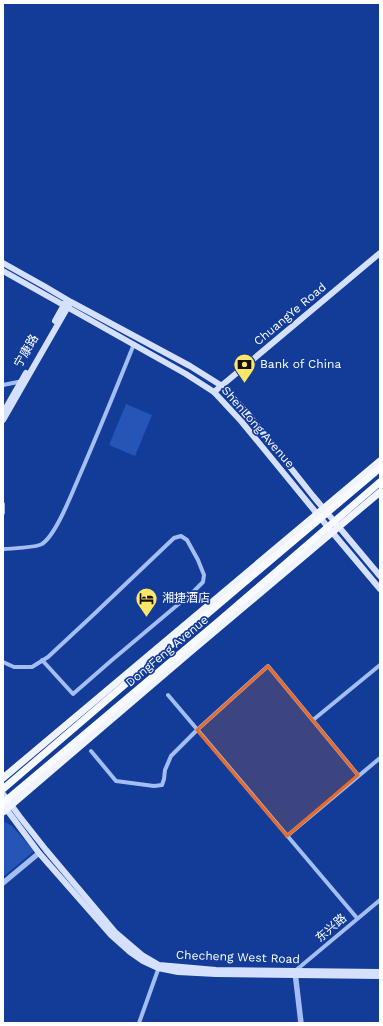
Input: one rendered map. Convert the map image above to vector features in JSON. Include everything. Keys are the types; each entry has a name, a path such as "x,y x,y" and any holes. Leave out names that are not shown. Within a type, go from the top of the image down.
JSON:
{"highway":[{"name":"DongFeng Avenue","path":"5,802 200,620 380,468"},
{"name":"DongFeng Avenue","path":"5,802 219,621 380,482"}],"main road":[{"name":"ChuangYe Road","path":"214,392 380,253"},
{"name":"ShenLong Avenue","path":"3,263 67,304 214,392 241,421 380,589"},
{"name":"ShenLong Avenue","path":"3,271 190,366 222,386 248,414 380,576"},
{"name":"宁康路","path":"3,413 24,380 67,304"},
{"path":"3,420 24,380"},
{"path":"3,778 380,461"},
{"path":"5,802 178,662 380,492"},
{"name":"Checheng West Road","path":"5,802 39,853 111,935 130,952 144,961 178,972 216,974 380,972"},
{"name":"Checheng West Road","path":"5,802 115,932 159,967"},
{"name":"Checheng West Road","path":"296,973 380,976"}],"street":[{"path":"3,548 12,549 42,545 50,536 70,498 134,344"},
{"path":"3,385 24,380"},
{"path":"3,504 3,513"},
{"path":"3,662 14,667 32,667 42,660 48,657 174,538 181,536 187,540 204,575 203,582 74,694 42,660"},
{"path":"313,720 380,665"},
{"path":"90,751 116,781 154,786 162,785 165,770 171,756 197,730 268,666 358,775"},
{"path":"168,695 357,918"},
{"path":"287,836 380,758"},
{"path":"3,883 39,853"},
{"name":"东兴路","path":"296,973 357,918 380,900"},
{"path":"139,1023 159,967"},
{"path":"296,973 301,1023"}],"highlighted area":[{"path":"268,666 358,775 287,836 197,730"}],"shaded area":[{"path":"126,404 152,415 135,456 109,445"},
{"path":"3,821 12,826 34,851 3,877"}],"place":[{"name":"Bank of China","path":"245,384"},
{"name":"湘捷酒店","path":"146,618"}]}
